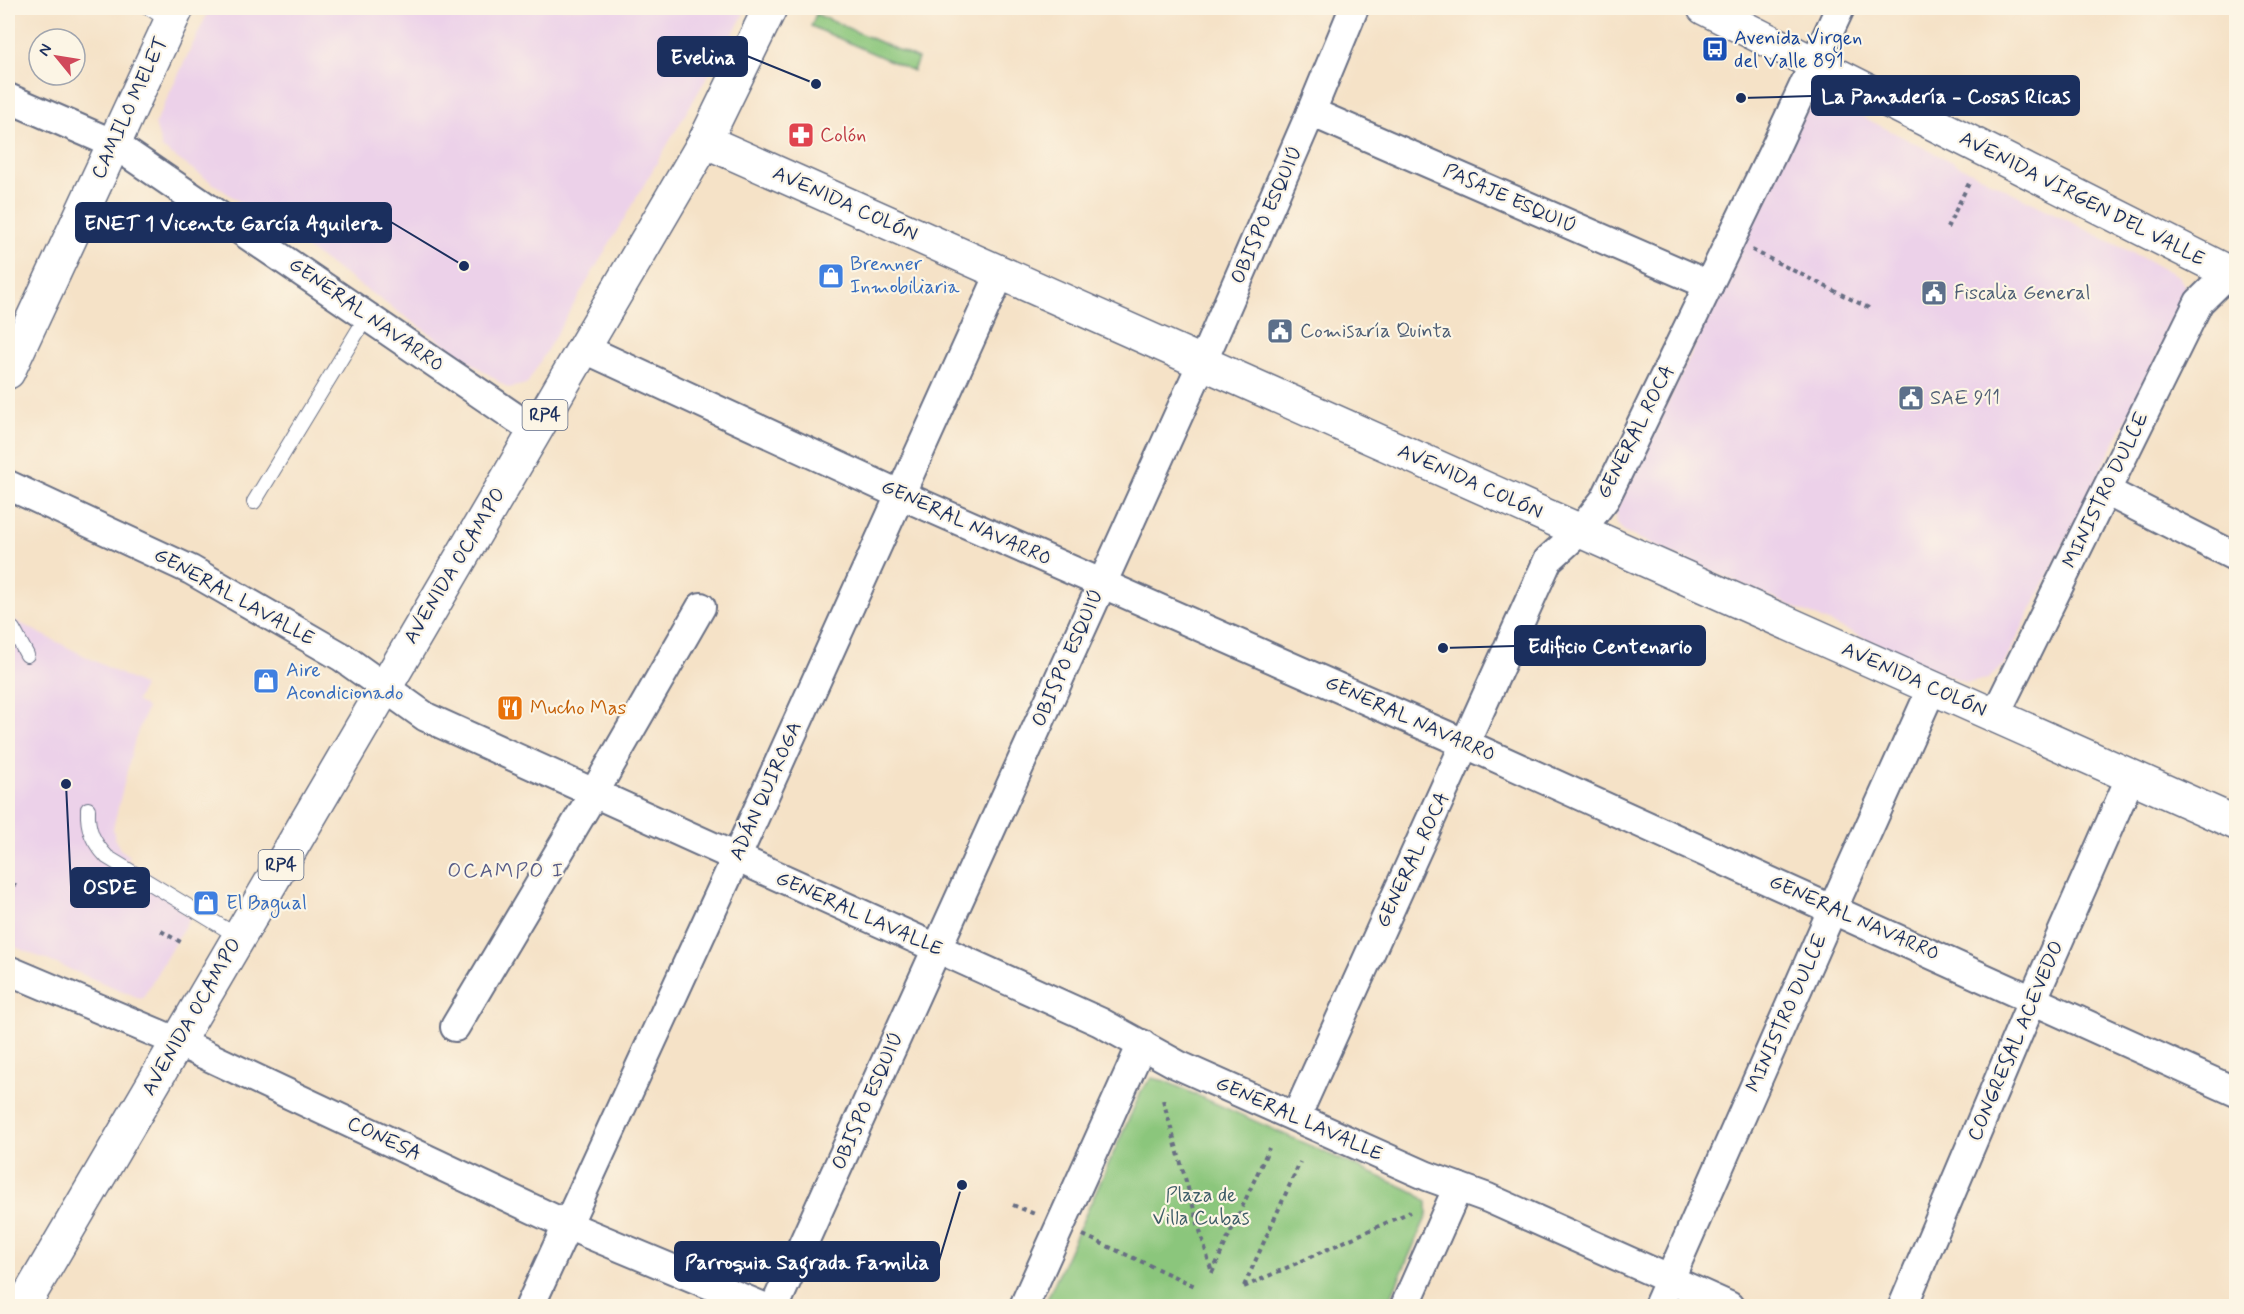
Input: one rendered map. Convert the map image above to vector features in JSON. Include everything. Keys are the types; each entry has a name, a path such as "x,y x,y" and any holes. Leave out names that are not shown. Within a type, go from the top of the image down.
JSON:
{"main road":[{"name":"AVENIDA OCAMPO","path":"23,1306 705,141 770,8"},
{"name":"AVENIDA VIRGEN DEL VALLE","path":"1704,8 2234,272"},
{"name":"CAMILO MELET","path":"8,372 114,144 166,12"},
{"name":"AVENIDA COLÓN","path":"705,141 2236,823"}],"street":[{"name":"OBISPO ESQUIÚ","path":"775,1306 1202,363 1354,8"},
{"name":"GENERAL ROCA","path":"1296,1117 1548,560 1580,531 1605,499 1709,285 1839,8"},
{"name":"GENERAL NAVARRO","path":"8,98 114,144 535,431"},
{"name":"PASAJE ESQUIÚ","path":"1311,112 1709,285"},
{"name":"MINISTRO DULCE","path":"1995,715 2199,302 2234,272"},
{"name":"ADÁN QUIROGA","path":"530,1306 1000,274"},
{"name":"GENERAL NAVARRO","path":"584,348 899,494 1833,908 2236,1092"},
{"name":"GENERAL LAVALLE","path":"8,485 191,570 342,657 426,717 1100,1022 1178,1065 1427,1176 1488,1198 1729,1306"},
{"path":"2106,491 2236,557"},
{"path":"455,1027 594,793 700,607"},
{"name":"MINISTRO DULCE","path":"1658,1306 1932,687"},
{"name":"CONGRESAL ACEVEDO","path":"1903,1306 2033,999 2131,776"},
{"name":"CONESA","path":"8,970 178,1042 567,1226 761,1306"},
{"path":"1024,1306 1142,1044"},
{"path":"1405,1306 1458,1187"}],"lane":[{"path":"254,502 367,316"},
{"path":"8,626 13,629 27,655"},
{"path":"88,808 90,833 97,847 107,857 240,937"}],"path":[{"path":"1947,228 1970,181"},
{"path":"1751,250 1871,309"},
{"path":"8,903 15,883"},
{"path":"161,931 184,944"},
{"path":"1163,1100 1212,1273 1269,1148"},
{"path":"1300,1162 1244,1287 1410,1212"},
{"path":"1013,1205 1044,1217"},
{"path":"1081,1235 1197,1287"}],"shaded area":[{"path":"210,8 743,8 743,16 527,384 508,388 162,148 155,124"},
{"path":"1815,101 1831,101 2178,276 2187,289 2185,302 2003,666 1988,679 1966,683 1626,533 1617,524 1616,512 1805,113"},
{"path":"8,617 144,686 136,701 147,708 135,739 113,828 115,840 120,849 129,856 127,860 188,899 180,911 190,917 142,999 8,944"}],"green space":[{"path":"816,14 918,59 913,71 811,26"},
{"name":"Plaza de Villa Cubas","path":"1152,1078 1165,1081 1414,1192 1427,1202 1427,1215 1387,1306 1044,1306 1143,1088"}],"place":[{"name":"Avenida Virgen del Valle 891","path":"1715,49"},
{"name":"Evelina","path":"816,84"},
{"name":"La Panadería - Cosas Ricas","path":"1741,98"},
{"name":"Colón","path":"801,135"},
{"name":"ENET 1 Vicente García Aguilera","path":"464,266"},
{"name":"Brenner Inmobiliaria","path":"831,276"},
{"name":"Fiscalia General","path":"1934,293"},
{"name":"Comisaría Quinta","path":"1280,331"},
{"name":"SAE 911","path":"1911,398"},
{"name":"Edificio Centenario","path":"1443,648"},
{"name":"Aire Acondicionado","path":"266,681"},
{"name":"Mucho Mas","path":"510,708"},
{"name":"OSDE","path":"66,784"},
{"name":"El Bagual","path":"206,903"},
{"name":"Parroquia Sagrada Familia","path":"962,1185"}],"district":[{"name":"OCAMPO I","path":"506,871"}]}
